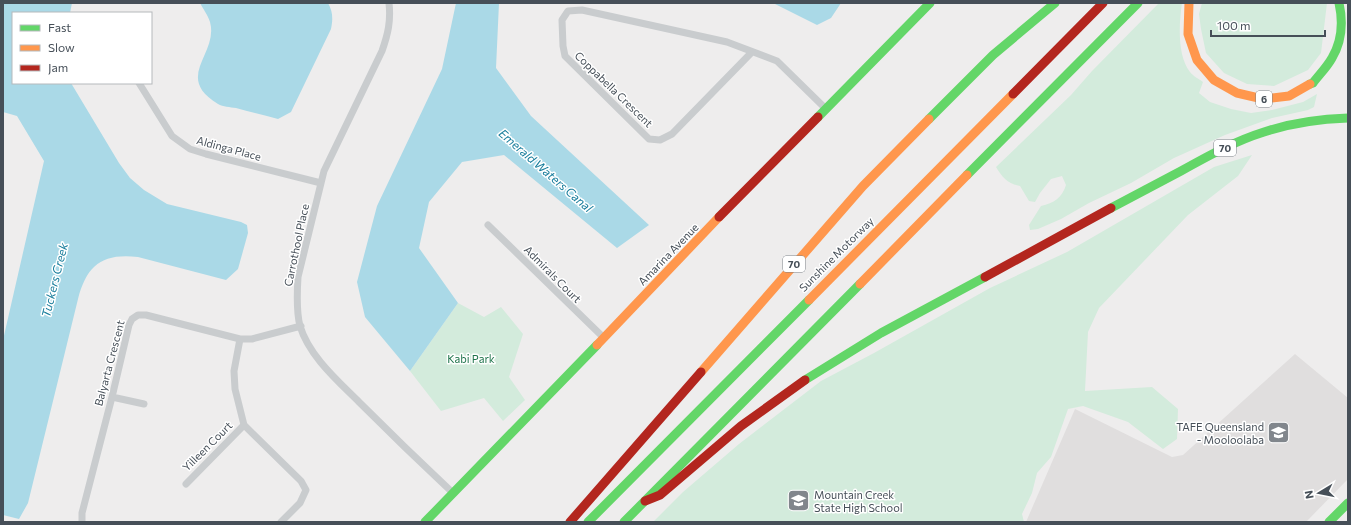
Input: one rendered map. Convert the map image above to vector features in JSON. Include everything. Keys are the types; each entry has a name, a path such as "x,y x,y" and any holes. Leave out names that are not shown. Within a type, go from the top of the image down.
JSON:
{"main road":[{"name":"Amarina Avenue","path":"425,522 604,338 681,256 930,3"},
{"path":"1034,21 1044,3"},
{"name":"70","path":"570,522 863,186 973,74 1055,3"},
{"name":"Sunshine Motorway","path":"588,522 1102,3"},
{"path":"645,501 1138,3"},
{"name":"6","path":"1189,3 1187,29 1189,41 1198,62 1219,85 1238,94 1258,99 1281,97 1292,94 1308,85 1322,73 1329,64 1339,43 1342,18 1339,3"},
{"name":"70","path":"624,522 645,501 660,495 730,435 775,401 805,380 881,333 1239,140 1288,124 1321,119 1348,118"},
{"path":"1329,522 1348,503"}],"street":[{"name":"Carrothool Place","path":"389,3 390,15 388,33 382,51 324,171 298,277 297,293 300,326 316,355 326,368 384,427 453,493"},
{"name":"Coppabella Crescent","path":"752,52 672,134 660,140 649,138 565,56 562,20 568,11 582,10 727,42 752,52 777,62 826,109"},
{"name":"Aldinga Place","path":"140,84 172,136 190,149 321,183"},
{"name":"Admirals Court","path":"488,224 604,338"},
{"name":"Balyarta Crescent","path":"82,522 82,513 129,325 132,319 138,314 146,315 240,339 252,338 300,326"},
{"path":"240,339 234,371 235,389 244,425 301,481 306,490 300,503 282,522"},
{"path":"112,397 144,404"},
{"name":"Yilleen Court","path":"186,484 244,425"}],"shaded area":[{"name":"TAFE Queensland - Mooloolaba","path":"1295,354 1348,398 1348,479 1306,522 1026,522 1075,409 1172,457 1183,455"}],"green space":[{"path":"1159,3 1182,3 1180,39 1183,57 1190,72 1203,82 1199,93 1210,102 1231,109 1251,113 1272,110 1303,102 1317,94 1314,107 1308,110 1272,118 1225,135 1174,158 1131,183 1089,203 1061,219 1038,229 1030,230 1029,225 1041,206 1060,197 1066,185 1062,176 1051,179 1035,202 1029,201 1020,186 1012,184 1006,180 996,167 1071,95 1092,71"},
{"path":"1202,3 1327,3 1321,53 1308,70 1274,86 1247,84 1224,73 1206,53 1199,14"},
{"path":"1252,155 1238,176 1188,215 1099,308 1088,332 1085,391 1152,387 1178,409 1177,439 1163,449 1128,422 1083,406 1068,409 1051,457 1037,473 1032,493 1022,514 1024,522 653,522 683,492 739,444 821,381 990,288 1067,252 1214,167"},
{"name":"Kabi Park","path":"458,303 484,317 501,307 523,334 509,377 525,400 503,421 484,398 441,411 410,371"}],"water":[{"name":"Tuckers Creek","path":"3,3 72,3 70,12 12,12 12,84 72,84 119,163 130,178 144,190 167,204 241,222 247,225 248,233 238,269 226,280 138,257 125,256 106,260 91,270 86,278 78,299 28,503 19,519 3,515 3,340 44,161 17,116 3,112"},
{"path":"200,3 328,3 332,16 331,29 291,112 278,119 236,108 222,106 205,94 199,84 198,75 200,65 209,45 211,34 209,19"},
{"name":"Emerald Waters Canal","path":"456,3 499,3 496,68 531,116 649,225 617,248 504,155 462,162 429,202 419,248 458,303 410,371 365,317 357,282 377,206 442,69"},
{"path":"773,3 841,3 831,18 817,25"}],"traffic: fast":[{"path":"818,117 930,3"},
{"path":"929,119 993,55 1055,3"},
{"path":"967,175 1138,3"},
{"path":"1310,84 1313,83 1328,65 1338,45 1341,31 1339,3"},
{"path":"1111,208 1211,154 1253,136 1274,129 1316,120 1348,118"},
{"path":"805,380 881,333 985,277"},
{"path":"624,522 860,284"},
{"path":"588,522 809,300"},
{"path":"425,522 597,345"},
{"path":"1329,522 1348,503"}],"traffic: slow":[{"path":"1189,3 1188,34 1197,60 1214,80 1237,93 1263,99 1289,96 1310,84"},
{"path":"809,300 1013,94"},
{"path":"701,372 863,186 929,119"},
{"path":"860,284 967,175"},
{"path":"597,345 719,217"}],"traffic: jam":[{"path":"1013,94 1103,3"},
{"path":"719,217 818,117"},
{"path":"985,277 1111,208"},
{"path":"570,522 701,372"},
{"path":"645,501 660,495 741,426 805,380"}],"place":[{"name":"TAFE Queensland - Mooloolaba","path":"1279,432"},
{"name":"Mountain Creek State High School","path":"798,500"}]}
